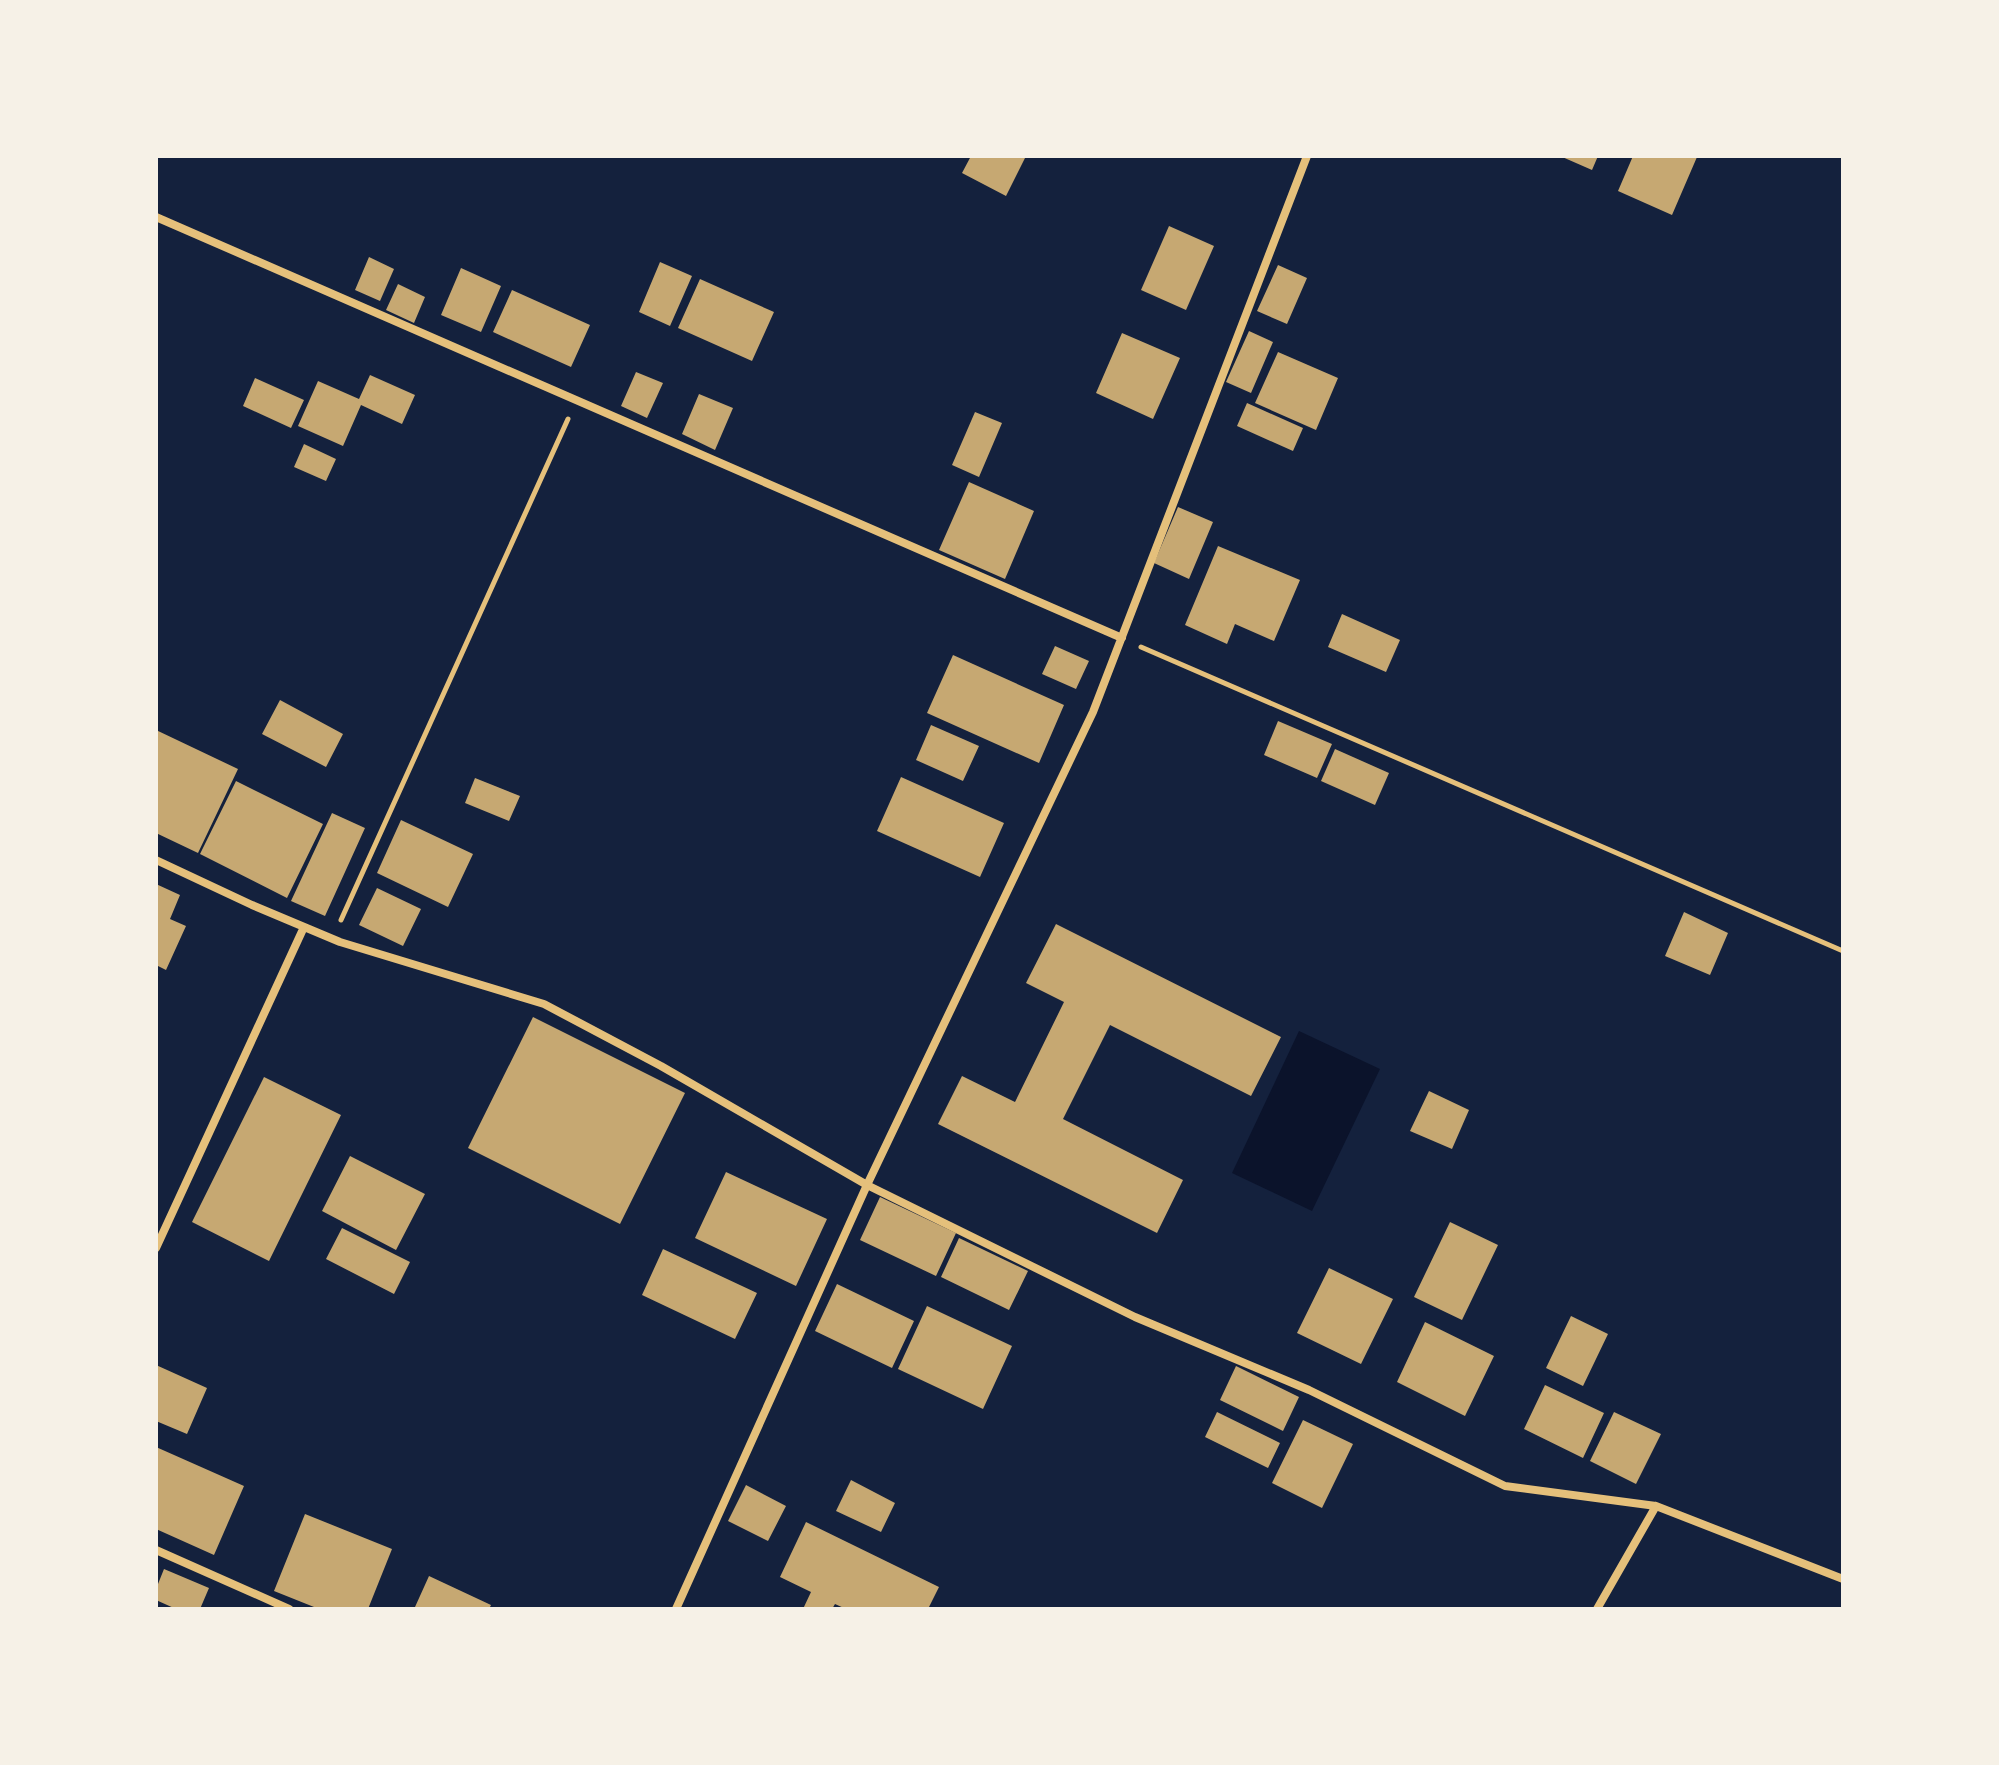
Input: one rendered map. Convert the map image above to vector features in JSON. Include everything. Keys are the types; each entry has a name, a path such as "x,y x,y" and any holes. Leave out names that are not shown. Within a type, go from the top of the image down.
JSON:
{"street":[{"path":"676,1609 867,1185 1093,712 1307,156"},
{"path":"156,217 1122,638"},
{"path":"156,860 369,953 544,1004 661,1066 867,1185 1135,1317 1309,1390 1505,1486 1656,1506 1843,1579"},
{"path":"156,1248 304,927"},
{"path":"1597,1609 1656,1506"},
{"path":"156,1550 289,1609"}],"path":[{"path":"333,939 576,402"},
{"path":"1122,638 1843,951"}],"water":[{"path":"1299,1031 1380,1069 1312,1211 1232,1173"}],"building":[{"path":"971,156 1026,156 1006,196 962,173"},
{"path":"1560,156 1598,156 1592,170"},
{"path":"1633,156 1697,157 1672,215 1618,191"},
{"path":"1169,226 1214,246 1186,310 1141,290"},
{"path":"369,257 394,269 380,301 355,290"},
{"path":"660,262 692,276 670,326 639,312"},
{"path":"1278,265 1307,278 1287,324 1257,311"},
{"path":"461,268 501,286 481,332 441,315"},
{"path":"700,279 774,312 752,361 678,328"},
{"path":"398,284 425,297 414,323 386,310"},
{"path":"512,290 590,325 571,367 493,332"},
{"path":"1249,331 1273,342 1251,393 1226,382"},
{"path":"1122,333 1180,358 1153,419 1096,393"},
{"path":"1278,352 1338,378 1316,430 1255,403"},
{"path":"636,372 663,383 647,418 621,406"},
{"path":"370,375 415,395 402,424 361,405 343,446 298,426 318,381 359,399"},
{"path":"255,378 304,400 291,428 243,406"},
{"path":"699,394 733,408 715,450 682,434"},
{"path":"1247,403 1303,428 1293,451 1237,426"},
{"path":"975,412 1002,423 979,477 952,465"},
{"path":"304,444 336,459 326,481 294,467"},
{"path":"969,482 1034,511 1005,579 939,550"},
{"path":"1178,507 1213,522 1189,579 1154,563"},
{"path":"1218,546 1300,580 1274,641 1235,624 1227,644 1185,625"},
{"path":"1342,614 1400,640 1386,672 1328,647"},
{"path":"1055,646 1089,661 1076,689 1042,674"},
{"path":"953,655 1064,705 1039,763 927,713"},
{"path":"280,700 343,734 326,767 262,734"},
{"path":"1278,721 1332,744 1317,778 1264,755"},
{"path":"931,725 979,746 963,781 916,760"},
{"path":"156,730 238,769 198,853 156,833"},
{"path":"1335,749 1389,773 1375,805 1321,781"},
{"path":"901,777 1004,823 980,877 877,831"},
{"path":"475,778 520,796 509,821 465,803"},
{"path":"236,781 323,824 287,898 200,854"},
{"path":"332,813 365,828 325,916 291,901"},
{"path":"401,820 473,854 448,907 377,873"},
{"path":"156,884 180,895 170,919 186,926 166,970 156,965"},
{"path":"377,888 421,909 403,946 359,925"},
{"path":"1684,912 1728,933 1710,975 1665,956"},
{"path":"1056,924 1281,1037 1251,1096 1110,1025 1063,1119 1183,1180 1157,1233 938,1124 962,1076 1015,1102 1064,1002 1026,983"},
{"path":"533,1017 685,1093 620,1224 468,1148"},
{"path":"264,1077 341,1115 269,1261 192,1222"},
{"path":"1429,1091 1469,1110 1452,1149 1410,1131"},
{"path":"350,1156 425,1194 396,1250 322,1211"},
{"path":"726,1172 827,1219 796,1286 695,1238"},
{"path":"880,1197 956,1233 936,1276 860,1240"},
{"path":"1450,1222 1498,1245 1462,1320 1414,1297"},
{"path":"342,1228 410,1262 394,1294 326,1259"},
{"path":"959,1238 1028,1271 1009,1310 941,1277"},
{"path":"663,1249 757,1293 735,1339 642,1295"},
{"path":"1329,1268 1393,1299 1361,1364 1297,1333"},
{"path":"837,1284 914,1321 892,1368 815,1331"},
{"path":"927,1306 1012,1346 983,1409 898,1369"},
{"path":"1571,1316 1608,1334 1583,1386 1546,1368"},
{"path":"1425,1322 1494,1356 1465,1416 1397,1382"},
{"path":"156,1365 207,1388 187,1434 156,1421"},
{"path":"1236,1366 1299,1397 1283,1431 1220,1400"},
{"path":"1545,1385 1604,1413 1583,1458 1524,1429"},
{"path":"1217,1412 1280,1443 1268,1468 1205,1437"},
{"path":"1614,1412 1661,1434 1636,1484 1590,1461"},
{"path":"1303,1420 1353,1444 1322,1508 1272,1483"},
{"path":"156,1447 244,1486 214,1555 156,1529"},
{"path":"851,1480 895,1503 881,1532 836,1511"},
{"path":"746,1485 786,1506 768,1541 728,1521"},
{"path":"305,1514 392,1549 368,1609 319,1609 274,1591"},
{"path":"806,1522 939,1587 928,1609 846,1609 835,1604 832,1609 803,1609 811,1592 780,1577"},
{"path":"164,1569 209,1588 200,1609 176,1609 156,1600 156,1589"},
{"path":"429,1576 491,1605 489,1609 415,1607"}]}
